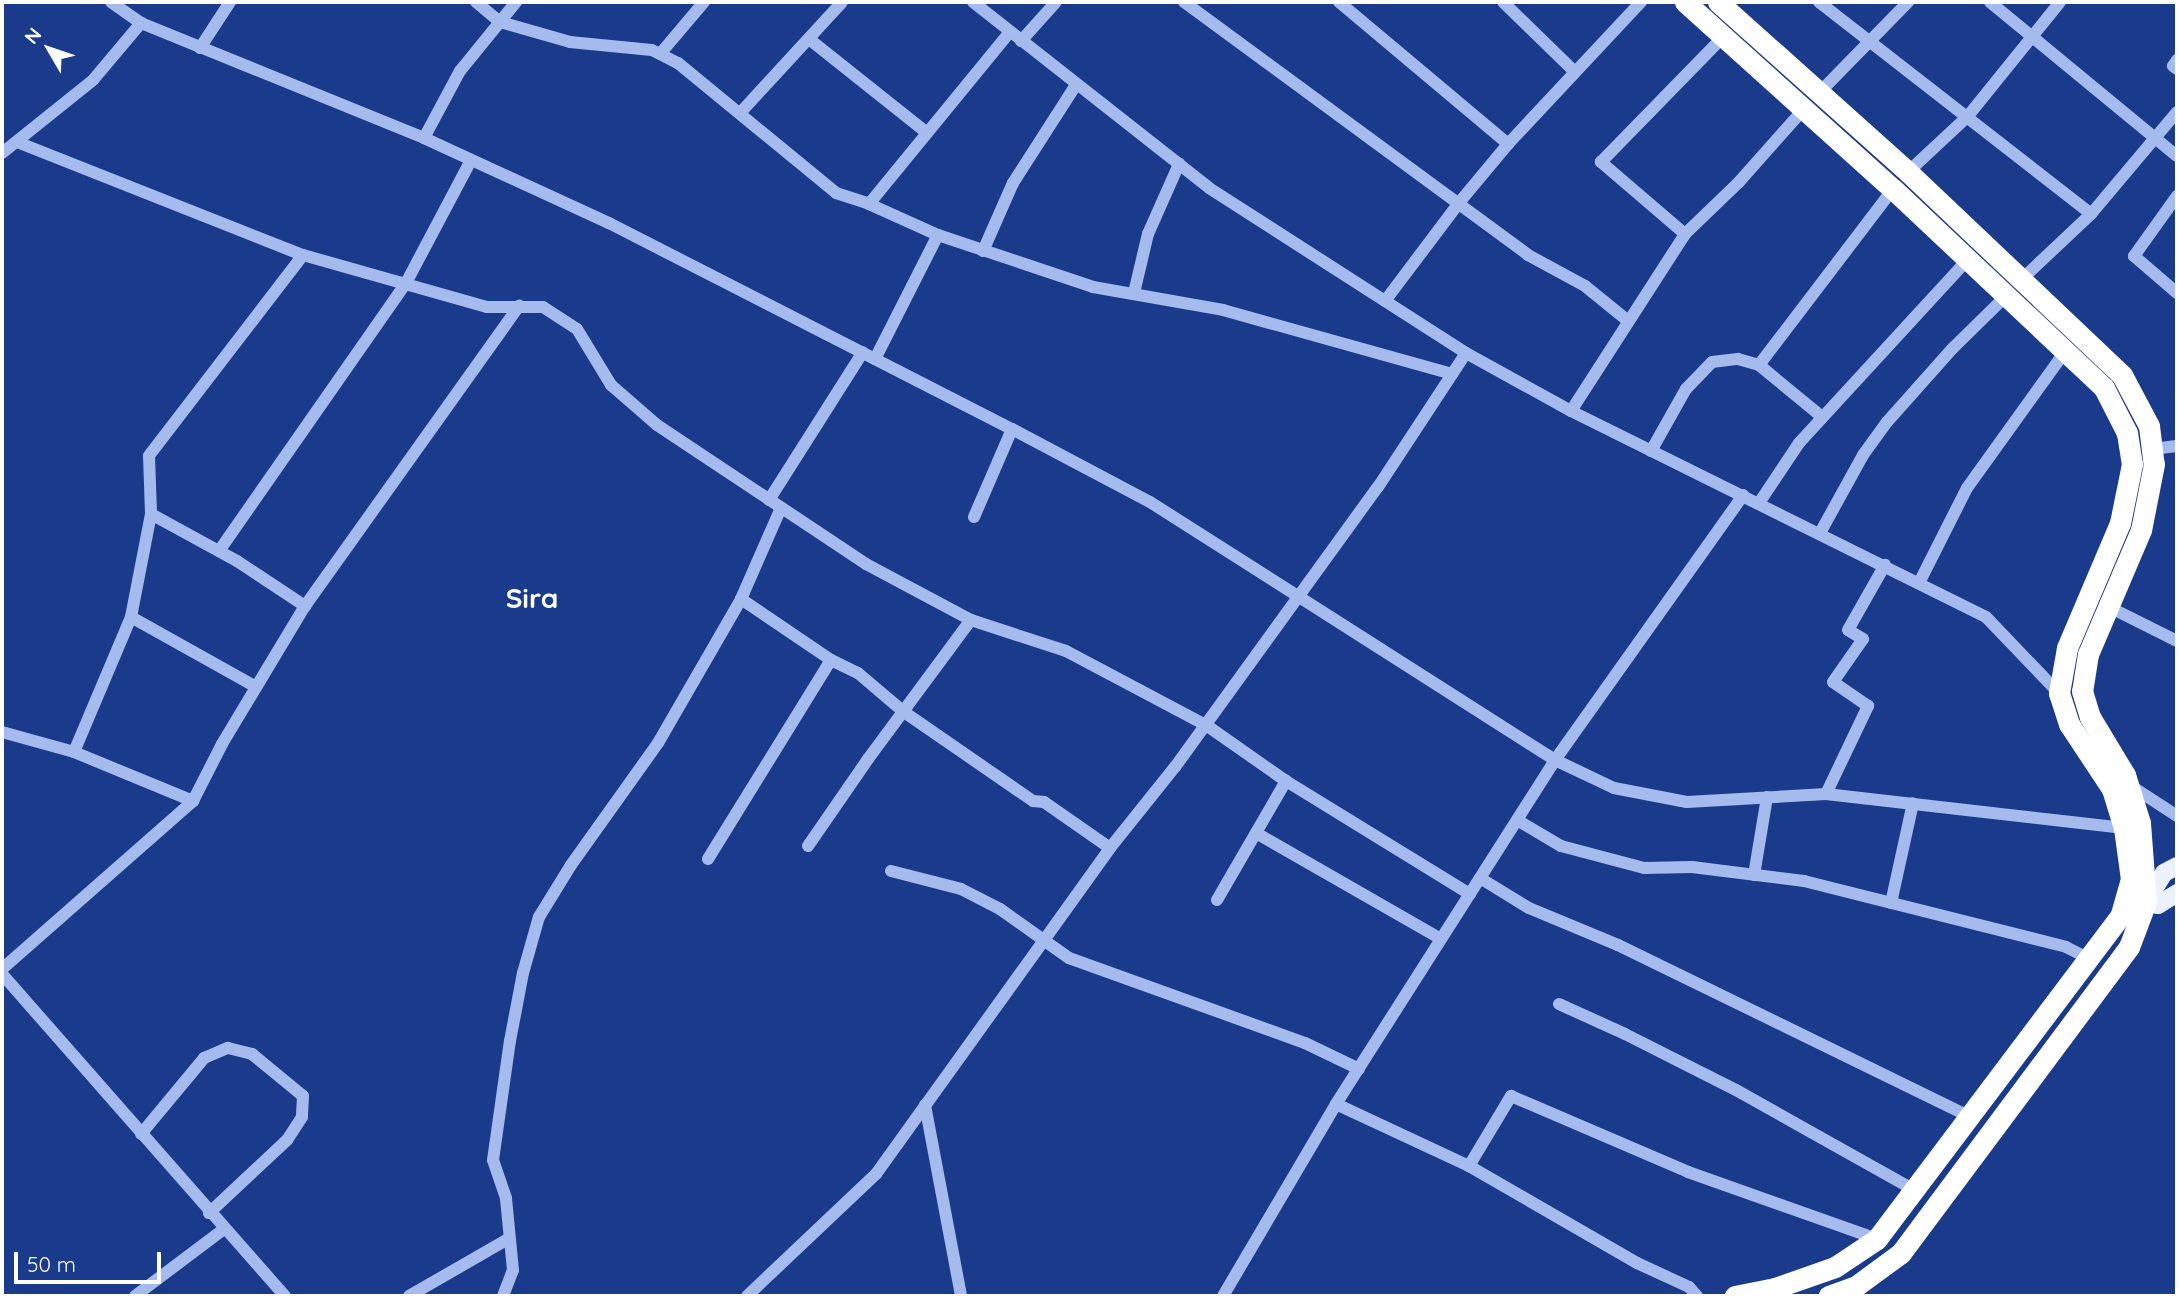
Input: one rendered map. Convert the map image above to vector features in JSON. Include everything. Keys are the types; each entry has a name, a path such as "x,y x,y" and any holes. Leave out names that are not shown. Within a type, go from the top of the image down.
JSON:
{"highway":[{"path":"1685,2 1893,189 2104,388 2127,433 2132,464 2120,523 2067,648 2059,693 2069,724 2112,789 2124,828 2132,879 2121,915 1916,1191 1877,1239 1835,1267 1775,1288 1735,1296"},
{"path":"1718,2 1908,173 2122,375 2148,426 2154,464 2141,530 2088,654 2081,691 2090,717 2127,784 2140,822 2146,902 2129,947 1901,1253 1865,1279 1829,1296"}],"main road":[{"path":"2177,866 2164,873 2146,902 2158,905 2177,893"}],"street":[{"path":"111,2 141,23 424,138 609,223 1012,429 1150,502 1555,760 1614,788 1687,802 1826,794 2124,828"},
{"path":"200,48 230,2"},
{"path":"476,2 500,22 570,42 652,50 678,63 836,192 938,235 1093,287 1223,310 1452,374"},
{"path":"424,138 460,71 516,2"},
{"path":"660,54 704,2"},
{"path":"741,112 842,2"},
{"path":"974,2 1209,188 1466,353 1571,411 1986,617 2059,693"},
{"path":"869,204 926,132 1015,37 1056,2"},
{"path":"1184,2 1528,255 1585,286 1627,320"},
{"path":"1339,2 1508,144"},
{"path":"1503,2 1575,72"},
{"path":"1385,301 1458,204 1508,144 1642,2"},
{"path":"1818,2 1873,41 2091,214"},
{"path":"1818,94 1873,41 1908,2"},
{"path":"1990,2 2177,156"},
{"path":"1908,173 1968,116 2060,2"},
{"path":"2,153 93,80 141,23"},
{"path":"1685,234 1601,162 1723,37"},
{"path":"809,39 926,132"},
{"path":"2177,60 2173,66 2177,69"},
{"path":"983,251 1013,183 1076,85"},
{"path":"1571,411 1627,320 1685,234 1740,182 1803,110"},
{"path":"2022,279 2091,214 2157,139 2177,112"},
{"path":"17,142 303,255 487,307 542,307 577,329 611,385 657,425 866,564 971,621 1066,651 1206,726 1286,781 1470,894"},
{"path":"219,551 406,283 471,160"},
{"path":"1134,293 1148,234 1179,164"},
{"path":"1759,365 1893,189"},
{"path":"2177,196 2134,256 2177,293"},
{"path":"876,359 938,235"},
{"path":"74,752 131,617 151,514 149,456 303,255"},
{"path":"1759,503 1799,443 1968,259"},
{"path":"1820,533 1863,455 1887,422 1952,348 2007,295"},
{"path":"285,1296 209,1213 2,971 193,801 256,687 305,606 519,306"},
{"path":"1919,583 1967,488 2066,350"},
{"path":"503,1296 513,1270 506,1198 493,1160 513,1028 538,917 571,865 658,743 741,599 775,504 863,352"},
{"path":"747,1296 876,1174 1110,848 1206,726 1296,597 1410,442 1466,353"},
{"path":"1651,451 1686,389 1712,362 1738,359 1759,365 1822,417"},
{"path":"974,516 1012,429"},
{"path":"2152,449 2177,448"},
{"path":"1223,1296 1336,1104 1555,760 1743,495"},
{"path":"151,514 219,551 305,606"},
{"path":"1826,794 1868,706 1833,682 1863,639 1848,630 1885,565"},
{"path":"741,599 831,660 858,673 904,712 1033,801 1044,802 1110,848"},
{"path":"2107,606 2177,641"},
{"path":"131,617 256,687"},
{"path":"808,846 971,621"},
{"path":"708,859 831,660"},
{"path":"2,732 74,752 193,801"},
{"path":"1217,901 1286,781"},
{"path":"2127,784 2177,816"},
{"path":"1754,874 1767,797"},
{"path":"1891,903 1913,803"},
{"path":"1517,820 1561,846 1644,868 1692,867 1804,881 2067,947 2090,959"},
{"path":"1256,833 1441,939"},
{"path":"891,871 961,889 1000,909 1069,958 1306,1043 1359,1069"},
{"path":"1480,878 1528,908 1618,945 1971,1117"},
{"path":"1559,1004 1736,1090 1916,1191"},
{"path":"141,1134 204,1058 228,1048 252,1054 303,1096 302,1117 287,1140 209,1213"},
{"path":"1469,1166 1511,1096 1688,1172 1877,1239"},
{"path":"1336,1104 1469,1166 1637,1263 1689,1287 1697,1296"},
{"path":"925,1105 961,1296"},
{"path":"135,1296 224,1229"},
{"path":"409,1296 508,1239"}],"district":[{"name":"Sira","path":"532,598"}]}
